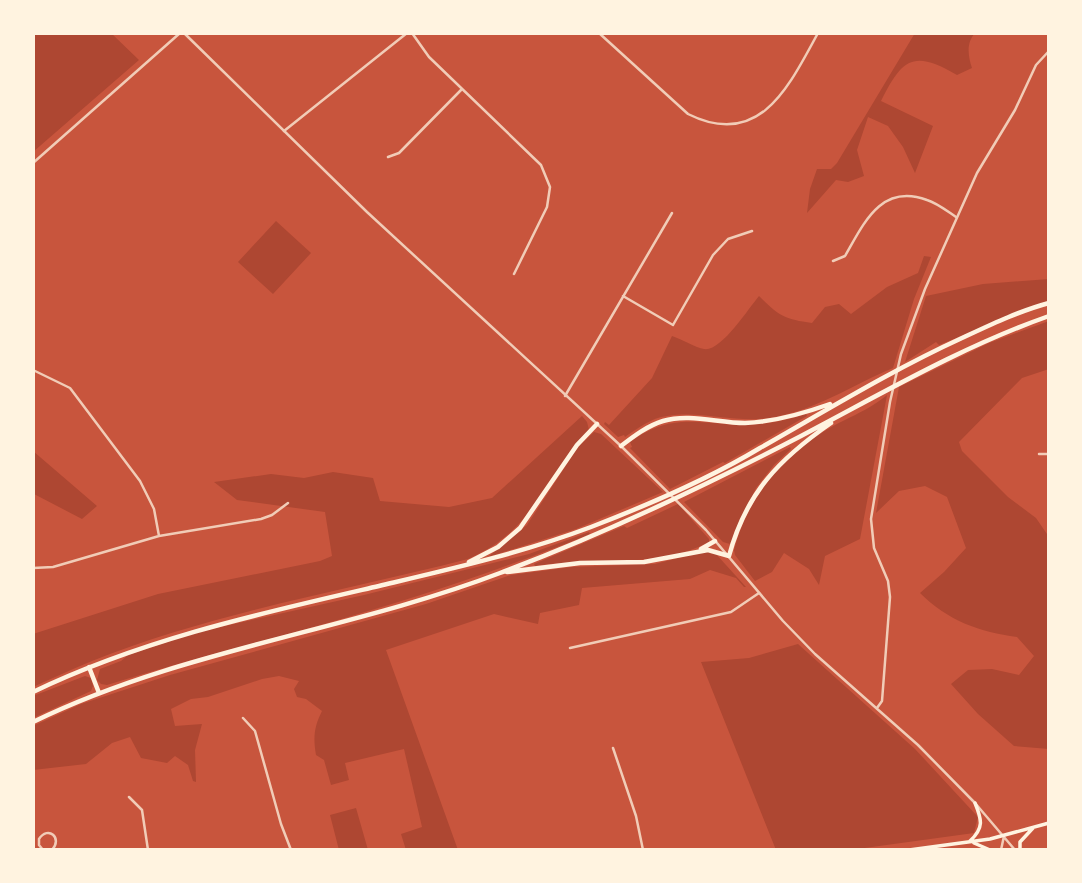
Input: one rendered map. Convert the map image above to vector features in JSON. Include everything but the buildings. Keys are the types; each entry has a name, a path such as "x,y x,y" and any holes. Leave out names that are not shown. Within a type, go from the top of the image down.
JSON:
{"highway":[{"path":"33,692 146,646 207,628 531,548 685,487 757,450 921,356 1049,303"},
{"path":"33,722 99,693 183,666 412,602 499,574 692,493 926,369 989,338 1049,316"},
{"path":"621,446 643,430 664,420 689,418 744,423 779,419 841,400"},
{"path":"499,574 580,563 644,562 697,551 713,550 729,556 744,514 765,480 789,453 850,410"},
{"path":"461,567 498,547 520,528 578,445 597,424"},
{"path":"697,551 715,541"},
{"path":"89,667 99,693"}],"main road":[{"path":"969,842 981,830 982,825 975,803"},
{"path":"909,850 1004,836 1049,823"},
{"path":"1018,850 1020,842 1034,827"},
{"path":"969,842 984,845 990,850"}],"street":[{"path":"33,163 98,103 182,33 368,212 621,446 729,556 814,654 918,745 1018,850"},
{"path":"284,131 409,33 429,57 533,155 547,176 550,198 547,207 514,274"},
{"path":"599,33 688,114 704,122 722,125 740,123 767,111 790,84 818,33"},
{"path":"877,708 882,701 890,597 888,581 874,548 871,519 890,402 901,354 925,289 977,173 1015,110 1036,65 1049,51"},
{"path":"388,157 399,153 462,89"},
{"path":"833,261 845,256 869,215 887,201 901,196 929,200 956,217"},
{"path":"565,396 672,213"},
{"path":"623,296 673,325 713,255 728,239 752,231"},
{"path":"33,370 69,388 141,481 154,509 159,536"},
{"path":"1040,453 1049,454"},
{"path":"33,568 53,567 159,536 261,519 272,515 288,503"},
{"path":"570,648 732,612 759,593"},
{"path":"243,718 255,731 291,850"},
{"path":"613,748 636,816 643,850"},
{"path":"129,797 142,810 148,850"},
{"path":"43,850 39,839 42,834 48,832 57,840 52,850"},
{"path":"1002,850 1004,836"}],"shaded area":[{"path":"33,33 111,33 139,60 33,152"},
{"path":"915,33 975,33 969,50 972,68 957,75 930,62 910,62 896,76 881,101 933,126 915,173 903,147 888,126 868,117 857,150 864,176 848,182 836,180 807,213 810,189 817,169 831,169 837,163"},
{"path":"276,221 311,253 273,294 238,262"},
{"path":"924,256 931,257 914,299 893,368 818,404 786,415 756,419 692,414 667,416 650,421 625,437 618,437 604,424 605,422 609,425 652,378 672,336 704,349 711,348 726,337 759,296 782,316 803,322 812,323 825,307 839,304 851,314 887,287 918,273"},
{"path":"1049,279 1049,300 939,345 936,342 905,362 926,296 983,284"},
{"path":"1049,321 1049,369 1022,378 959,442 962,451 1008,497 1036,518 1049,537 1049,749 1014,746 978,714 951,684 968,670 992,669 1019,675 1034,656 1017,637 965,624 942,611 920,593 966,548 947,497 925,486 899,491 876,513 899,387 989,343"},
{"path":"887,395 860,539 825,556 819,585 809,569 784,553 772,572 755,581 734,550 740,530 759,493 785,462 801,448"},
{"path":"806,414 807,416 725,463 670,489 630,448 630,442 671,423 757,424"},
{"path":"582,416 589,430 573,448 524,519 491,547 468,559 184,629 92,661 33,687 33,634 158,594 320,561 332,556 325,512 237,500 214,482 271,474 304,478 333,472 373,478 380,501 449,507 492,498"},
{"path":"594,432 601,434 663,492 576,529 488,557 527,525 578,447"},
{"path":"790,447 756,488 730,544 723,542 684,502"},
{"path":"33,451 97,506 82,519 34,494"},
{"path":"678,504 709,542 689,551 646,559 534,564 624,526 627,528"},
{"path":"589,532 590,534 523,560 386,606 107,685 97,680 100,669 121,661 128,655 198,632 529,554"},
{"path":"705,551 716,554 746,587 736,578 710,570 690,579 582,588 579,605 540,613 538,624 494,614 386,650 458,850 406,850 401,834 422,827 404,749 345,763 349,780 331,785 324,760 316,755 315,749 314,737 322,711 306,699 297,697 294,689 299,681 279,676 208,697 191,699 171,709 175,726 202,724 195,750 196,782 193,781 188,765 175,756 167,763 141,758 130,737 112,743 86,764 33,770 33,726 81,704 170,675 426,604 511,575 571,567 655,564"},
{"path":"798,644 915,749 978,817 974,833 850,850 776,850 701,662 749,658"},
{"path":"85,676 91,678 91,691 33,718 33,696"},
{"path":"356,808 368,850 339,850 330,815"}]}
